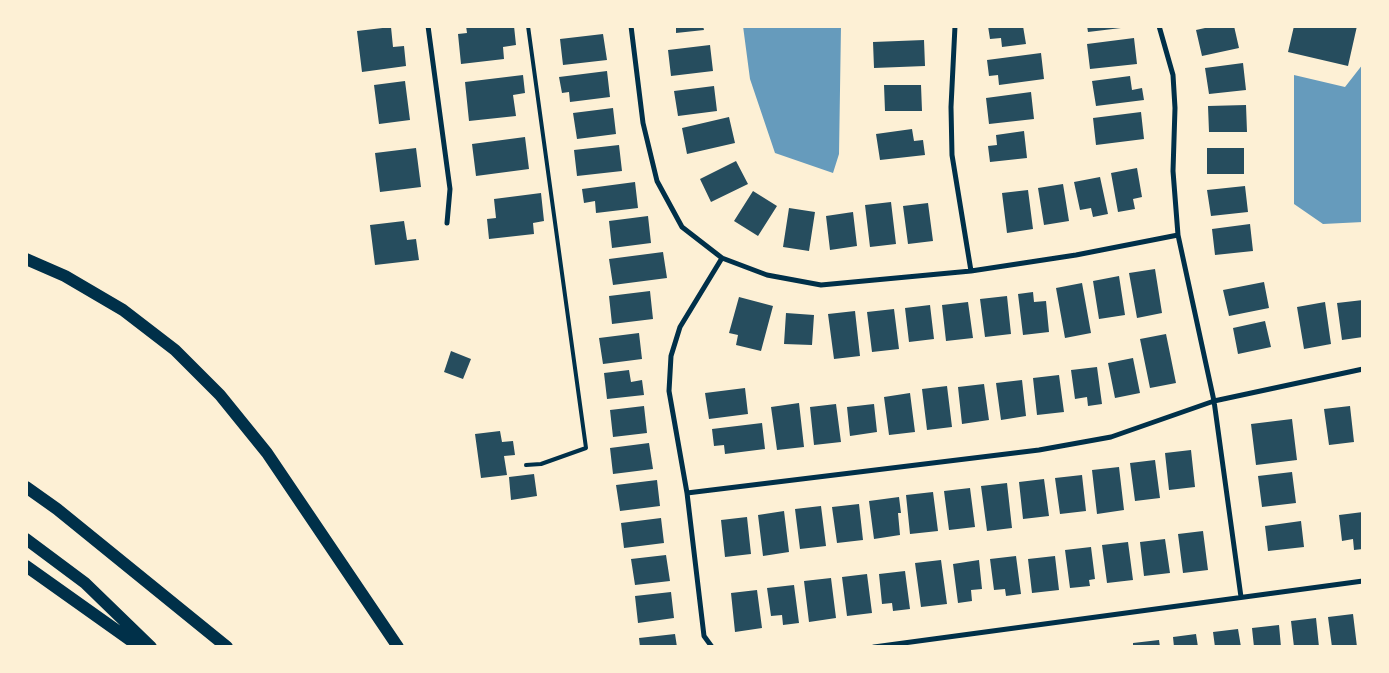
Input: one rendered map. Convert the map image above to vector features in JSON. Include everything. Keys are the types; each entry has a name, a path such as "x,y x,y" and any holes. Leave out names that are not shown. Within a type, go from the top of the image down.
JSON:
{"highway":[{"path":"26,260 65,276 123,310 175,350 220,394 267,453 398,647"},
{"path":"26,487 57,509 227,647"},
{"path":"26,538 85,583 152,647"},
{"path":"26,566 140,647"}],"street":[{"path":"428,26 450,189 447,223"},
{"path":"631,26 643,123 657,181 682,227 722,258 767,275 821,284 971,271 1076,255 1178,235"},
{"path":"955,26 952,155 971,271"},
{"path":"1159,26 1173,75 1175,108 1173,171 1178,235 1214,401 1241,597"},
{"path":"712,647 704,636 687,493 669,390 671,356 680,327 722,258"},
{"path":"687,493 1038,450 1111,436 1214,401 1363,369"},
{"path":"874,647 1363,581"}],"lane":[{"path":"526,465 541,464 586,448 528,26"}],"water":[{"path":"743,26 841,26 839,154 833,173 775,153 750,79"},
{"path":"1363,64 1363,222 1323,224 1294,204 1294,75 1345,87"}],"building":[{"path":"466,26 514,26 516,45 503,47 504,59 461,64 458,34 467,33"},
{"path":"676,26 703,26 704,30 676,33"},
{"path":"988,26 1023,26 1026,44 1002,47 1001,38 990,39"},
{"path":"1087,26 1121,26 1121,28 1088,32"},
{"path":"1214,26 1234,26 1239,48 1202,56 1196,30"},
{"path":"1294,26 1357,26 1348,66 1288,52"},
{"path":"391,27 393,47 404,46 406,66 362,72 357,31"},
{"path":"603,34 607,60 563,65 560,39"},
{"path":"1134,38 1137,64 1090,69 1087,44"},
{"path":"924,40 925,66 874,68 873,42"},
{"path":"710,45 713,71 671,76 668,50"},
{"path":"1041,53 1044,79 999,85 998,75 989,76 987,60"},
{"path":"1243,63 1246,90 1209,94 1205,68"},
{"path":"607,71 610,97 570,102 569,92 562,93 559,77"},
{"path":"523,75 525,93 513,95 516,116 469,121 465,82"},
{"path":"1130,76 1132,90 1142,88 1144,100 1096,106 1092,81"},
{"path":"405,81 410,120 379,124 374,85"},
{"path":"884,85 921,85 922,111 885,111"},
{"path":"714,86 717,111 678,116 674,91"},
{"path":"1031,92 1034,119 989,124 986,98"},
{"path":"1246,105 1247,132 1209,132 1208,106"},
{"path":"613,108 616,134 577,139 573,113"},
{"path":"1141,112 1144,139 1096,145 1093,118"},
{"path":"729,117 735,143 687,154 682,128"},
{"path":"912,129 914,141 923,140 925,155 880,160 876,134"},
{"path":"1024,131 1027,158 990,162 988,146 997,145 996,135"},
{"path":"525,137 529,169 476,176 472,144"},
{"path":"619,145 622,171 577,176 574,150"},
{"path":"416,148 421,187 380,192 375,153"},
{"path":"1207,148 1244,148 1244,174 1207,174"},
{"path":"736,161 748,184 711,202 700,179"},
{"path":"1137,168 1142,197 1133,199 1135,209 1118,212 1111,173"},
{"path":"1100,177 1108,214 1093,217 1091,208 1080,210 1074,182"},
{"path":"635,182 638,208 596,213 595,201 584,203 582,189"},
{"path":"1063,184 1069,221 1044,225 1038,188"},
{"path":"1245,186 1248,212 1211,216 1207,190"},
{"path":"1028,190 1033,229 1007,233 1002,193"},
{"path":"753,191 777,206 758,236 734,221"},
{"path":"541,193 544,221 533,223 534,234 489,239 487,219 496,218 494,199"},
{"path":"891,202 896,244 870,247 865,205"},
{"path":"928,203 933,241 908,244 903,206"},
{"path":"789,208 815,212 809,251 783,247"},
{"path":"853,212 857,246 830,250 826,216"},
{"path":"648,216 651,243 612,248 609,221"},
{"path":"404,221 407,240 416,239 419,260 375,265 370,225"},
{"path":"1250,224 1253,251 1215,255 1212,229"},
{"path":"663,252 667,278 613,285 609,259"},
{"path":"1155,269 1162,313 1137,318 1129,273"},
{"path":"1119,276 1125,315 1099,319 1093,281"},
{"path":"1264,282 1269,308 1229,316 1223,290"},
{"path":"1082,283 1091,333 1065,338 1056,288"},
{"path":"650,291 653,319 612,324 609,296"},
{"path":"1033,292 1034,302 1046,301 1049,332 1023,335 1018,294"},
{"path":"1007,296 1011,334 985,337 980,299"},
{"path":"739,297 773,306 761,351 736,345 738,335 729,333"},
{"path":"1363,300 1363,337 1342,340 1337,303"},
{"path":"968,302 973,338 946,341 942,305"},
{"path":"1325,302 1331,344 1304,349 1297,307"},
{"path":"930,305 934,339 909,342 905,308"},
{"path":"894,309 899,349 872,352 867,312"},
{"path":"855,311 860,356 834,359 828,314"},
{"path":"786,313 814,315 812,345 784,344"},
{"path":"1265,321 1271,347 1238,354 1233,328"},
{"path":"639,333 642,359 603,364 599,338"},
{"path":"1166,334 1176,383 1150,388 1140,339"},
{"path":"451,351 471,359 463,379 444,372"},
{"path":"1133,358 1140,393 1115,398 1108,363"},
{"path":"1097,367 1102,404 1088,406 1087,397 1075,399 1071,370"},
{"path":"629,370 631,382 642,380 644,395 607,399 604,373"},
{"path":"1059,375 1064,412 1037,415 1033,378"},
{"path":"1022,380 1026,416 1001,420 996,383"},
{"path":"984,384 989,420 962,424 958,387"},
{"path":"947,386 952,427 927,430 922,389"},
{"path":"745,388 748,414 709,419 705,393"},
{"path":"910,393 915,432 889,435 884,397"},
{"path":"799,403 804,447 777,450 771,407"},
{"path":"836,404 841,442 814,445 810,407"},
{"path":"874,404 877,432 850,436 847,407"},
{"path":"644,406 647,433 613,437 610,410"},
{"path":"1350,406 1354,442 1329,445 1324,409"},
{"path":"1292,419 1297,460 1256,465 1251,424"},
{"path":"762,423 765,449 725,454 724,445 714,446 712,429"},
{"path":"500,431 502,442 513,441 515,455 504,456 507,475 481,478 475,434"},
{"path":"649,443 653,469 613,474 610,448"},
{"path":"1191,450 1195,487 1169,490 1165,453"},
{"path":"1155,460 1160,498 1135,501 1130,463"},
{"path":"1119,467 1124,510 1097,514 1092,470"},
{"path":"1292,472 1296,503 1262,507 1258,476"},
{"path":"534,474 537,496 511,500 509,477"},
{"path":"1082,475 1086,511 1060,514 1055,478"},
{"path":"1044,479 1049,516 1023,519 1019,482"},
{"path":"657,480 660,506 620,511 616,485"},
{"path":"1007,483 1012,528 987,531 981,486"},
{"path":"970,488 975,527 949,530 944,491"},
{"path":"933,492 938,531 910,534 906,495"},
{"path":"899,497 901,513 898,513 900,535 874,539 869,501"},
{"path":"859,504 863,540 837,543 832,507"},
{"path":"821,506 826,546 800,549 795,509"},
{"path":"784,511 789,552 763,556 758,515"},
{"path":"1363,512 1363,549 1354,550 1353,539 1342,541 1339,515"},
{"path":"747,517 751,554 725,557 721,520"},
{"path":"661,518 664,543 624,548 621,523"},
{"path":"1301,521 1304,547 1268,551 1265,526"},
{"path":"1203,531 1208,570 1183,573 1178,534"},
{"path":"1165,539 1170,573 1144,576 1140,542"},
{"path":"1128,542 1133,580 1107,583 1102,545"},
{"path":"1091,547 1095,579 1089,580 1090,586 1070,588 1065,550"},
{"path":"666,555 670,581 635,585 631,559"},
{"path":"1016,556 1021,594 1006,596 1005,589 994,590 990,559"},
{"path":"1055,556 1059,590 1032,593 1028,559"},
{"path":"941,560 947,604 921,607 915,563"},
{"path":"979,560 982,589 971,590 972,601 958,603 953,564"},
{"path":"905,571 910,609 893,611 892,603 882,604 879,574"},
{"path":"867,574 872,613 847,616 842,577"},
{"path":"831,578 836,618 809,622 804,581"},
{"path":"794,585 799,623 783,625 782,615 771,616 767,588"},
{"path":"757,590 762,628 735,632 731,593"},
{"path":"671,592 674,618 638,623 635,596"},
{"path":"1353,614 1357,647 1332,647 1328,617"},
{"path":"1316,618 1319,647 1294,647 1291,621"},
{"path":"1279,625 1281,647 1254,647 1252,628"},
{"path":"1238,629 1241,647 1215,647 1213,632"},
{"path":"675,634 677,647 640,647 639,638"},
{"path":"1196,634 1198,647 1174,647 1173,637"},
{"path":"1159,640 1160,647 1133,647 1133,643"}]}
